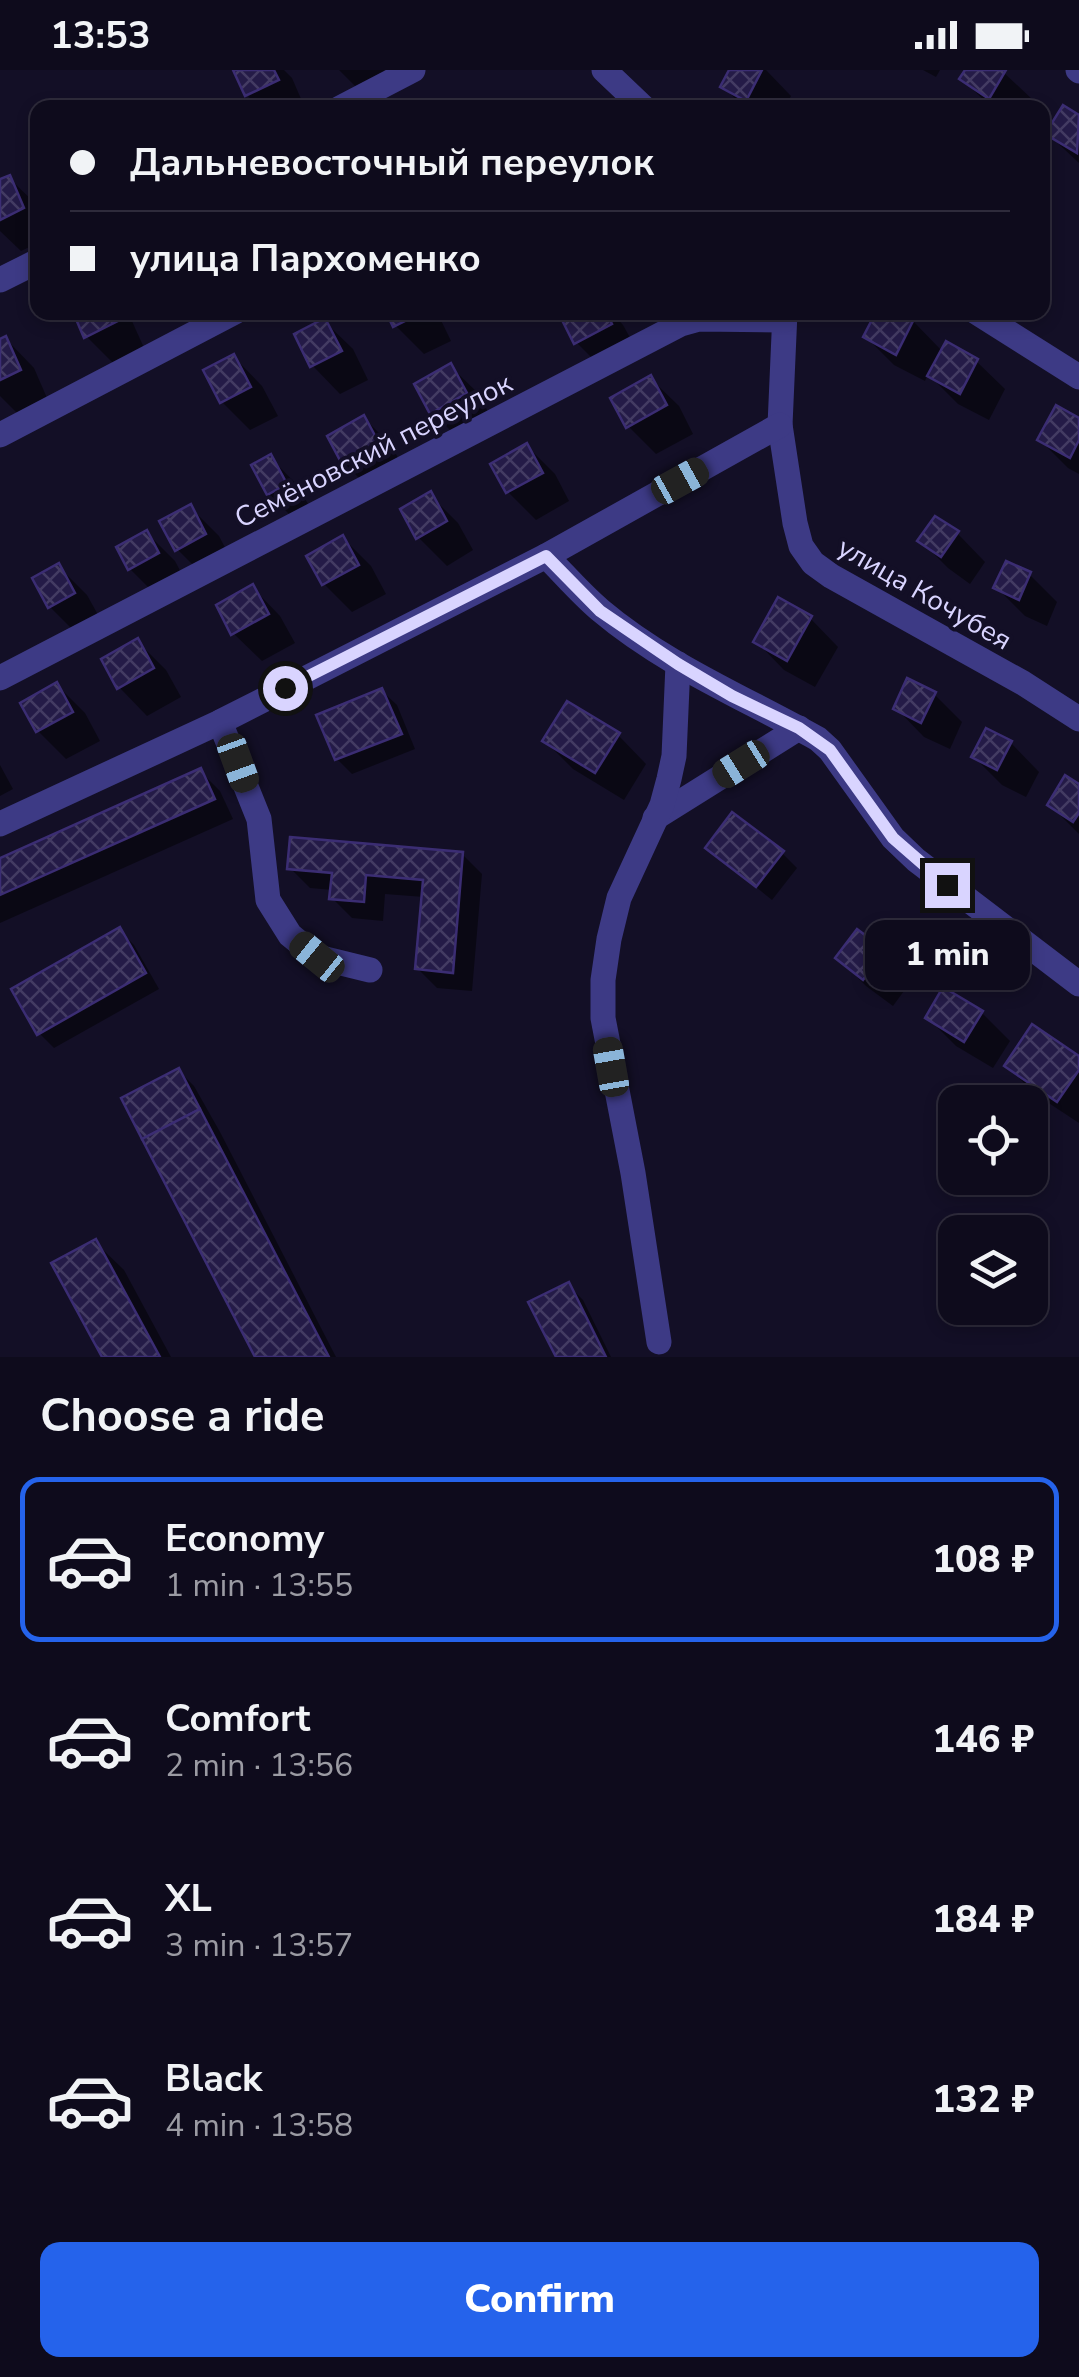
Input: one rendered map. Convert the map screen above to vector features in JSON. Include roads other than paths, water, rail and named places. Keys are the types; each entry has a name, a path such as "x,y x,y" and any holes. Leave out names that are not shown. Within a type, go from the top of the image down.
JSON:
{"street":[{"path":"356,100 414,70"},
{"path":"604,70 631,100"},
{"path":"0,280 30,265"},
{"path":"0,436 220,320"},
{"name":"Семёновский переулок","path":"0,678 693,320"},
{"name":"улица Кочубея","path":"785,320 780,425 795,524 801,546 813,563 1079,719"},
{"path":"988,320 1079,378"},
{"path":"0,824 220,722 546,556 780,425"},
{"path":"546,556 600,611 678,664 732,696 799,728 830,750 893,838 916,860 1079,984"},
{"path":"660,1342 634,1173 602,1018 608,939 619,898 662,805 674,756 678,664"},
{"path":"220,722 259,819 268,900 290,935 317,957 370,970"},
{"path":"654,819 799,728"}]}
